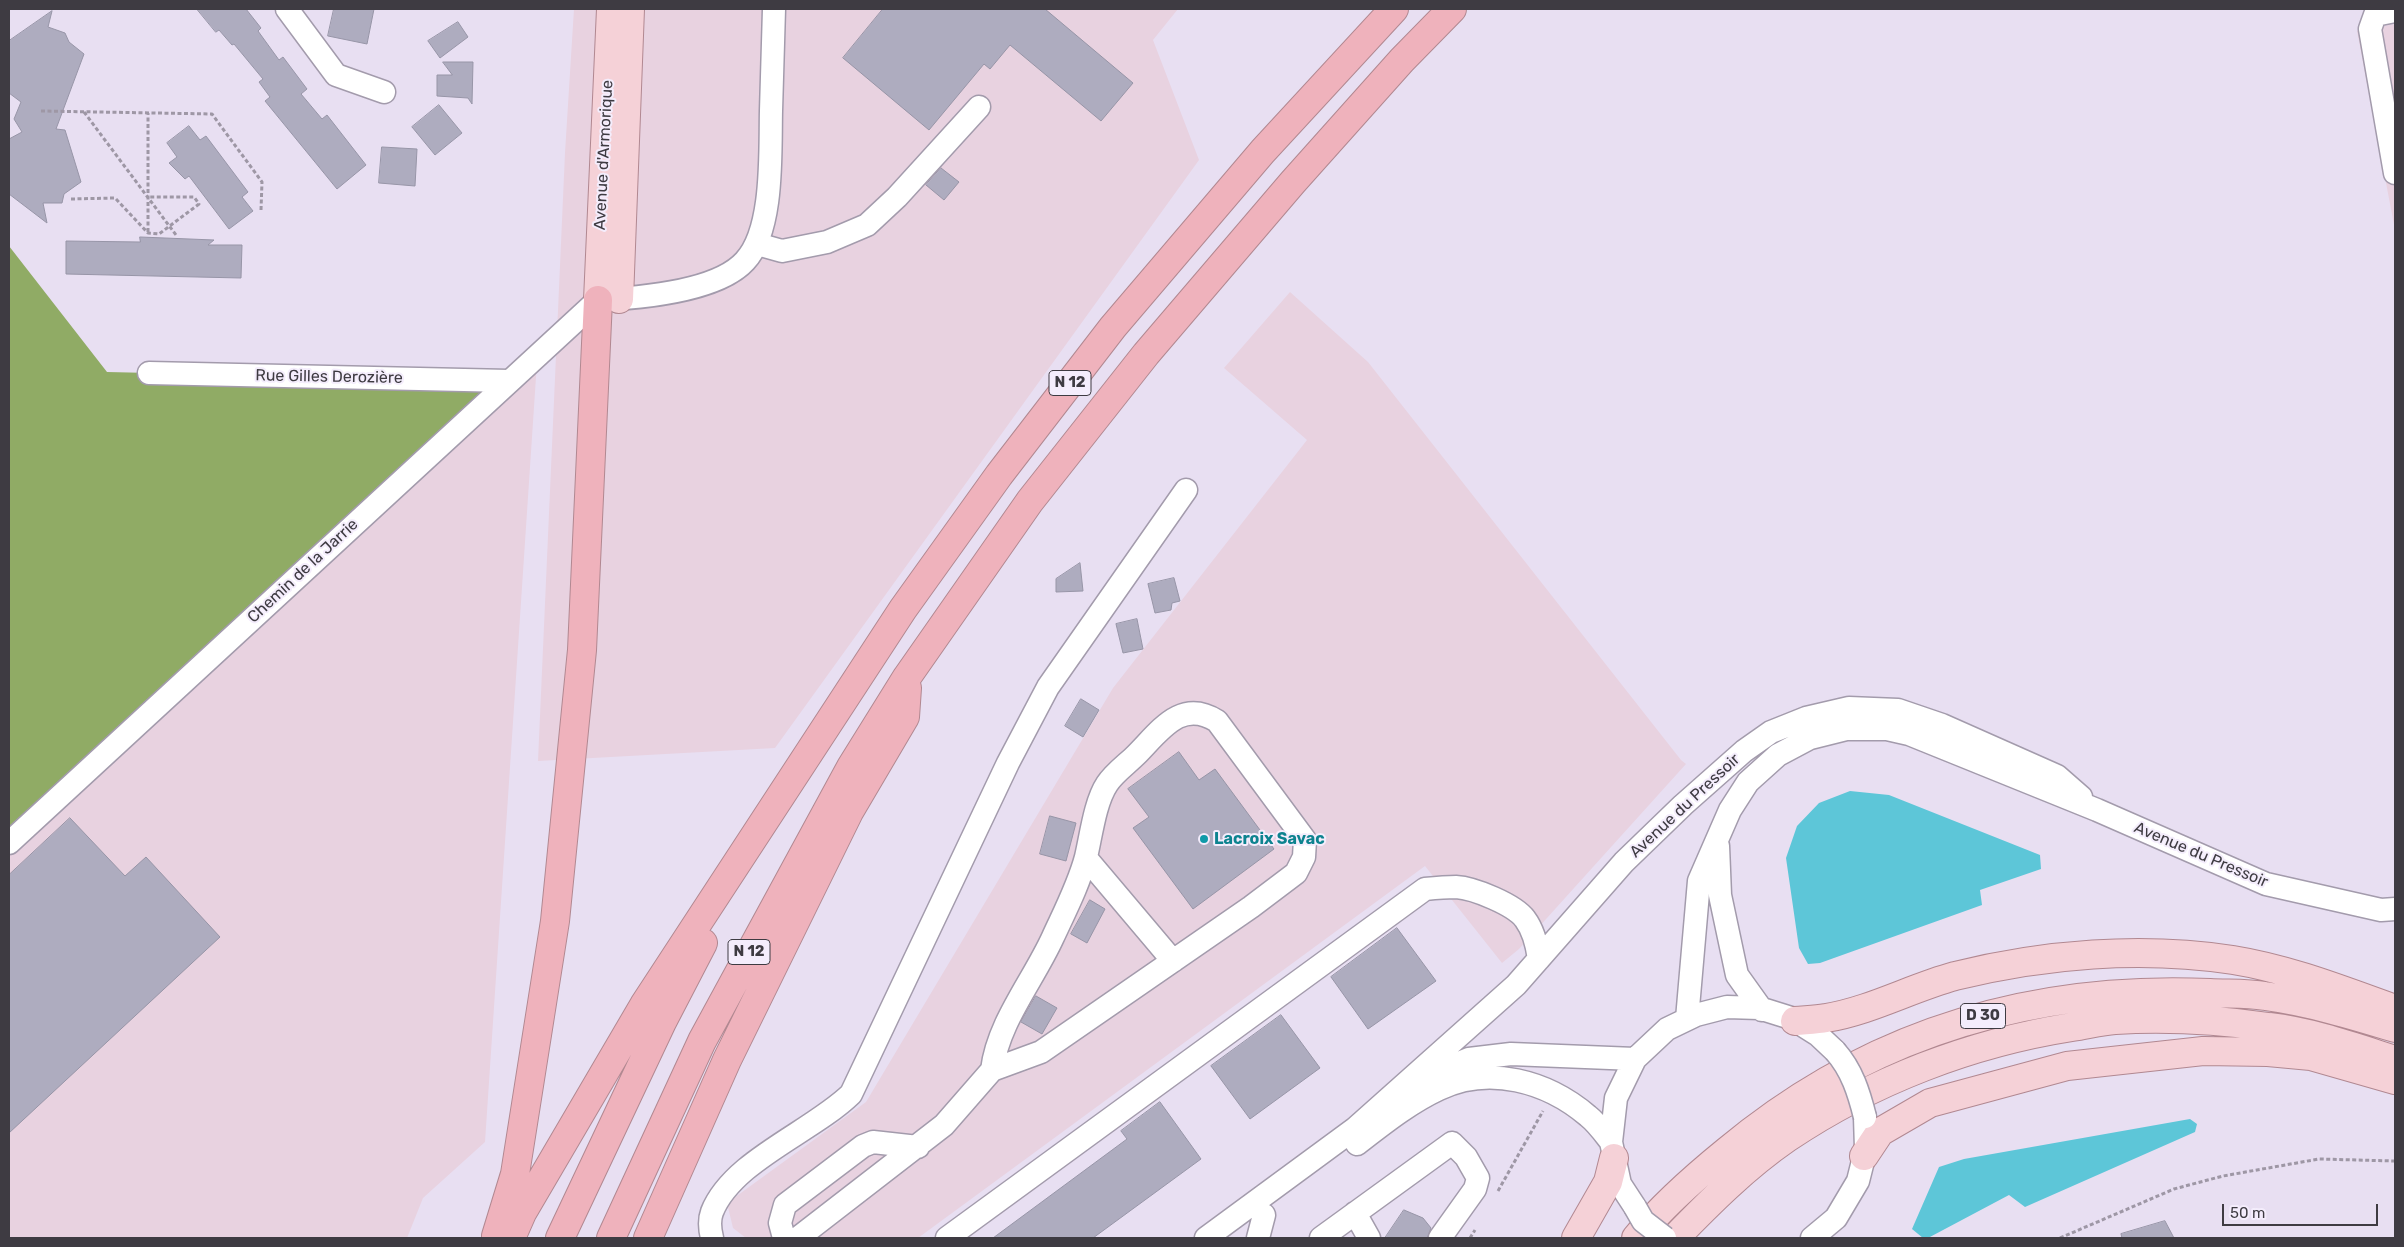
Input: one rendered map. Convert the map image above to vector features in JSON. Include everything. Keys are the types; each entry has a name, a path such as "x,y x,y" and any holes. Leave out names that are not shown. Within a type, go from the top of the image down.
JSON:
{"highway":[{"name":"N 12","path":"560,1238 662,1022 785,787 903,608 999,475 1113,327 1264,151 1394,9"},
{"name":"N 12","path":"611,1238 702,1041 846,775 907,677 1030,501 1146,354 1293,182 1402,60 1452,9"},
{"path":"495,1238 514,1174 555,920 582,650 609,300"},
{"path":"648,1238 727,1060 849,812 905,717 907,677"},
{"path":"511,1238 522,1213 644,1005 785,787"},
{"path":"654,1238 681,1161"}],"main road":[{"name":"Avenue d'Armorique","path":"609,300 611,9"},
{"name":"Avenue d'Armorique","path":"609,300 630,9"},
{"path":"1796,1021 1826,1018 1850,1012 1954,977 2025,962 2096,954 2166,954 2233,960 2307,978 2395,1009"},
{"name":"D 30","path":"1636,1238 1698,1175 1759,1124 1817,1086 1892,1046 1959,1022 2041,1002 2106,993 2179,992 2264,996 2346,1013 2395,1028"},
{"name":"D 30","path":"1675,1238 1720,1192 1785,1140 1832,1110 1884,1083 1962,1052 2037,1032 2114,1020 2184,1020 2270,1027 2324,1037 2395,1060"},
{"path":"1864,1156 1880,1132 1930,1103 2067,1066 2203,1051 2268,1052 2311,1056 2395,1080"},
{"path":"1576,1238 1608,1182 1612,1150"}],"street":[{"path":"287,9 336,75 384,92"},
{"path":"609,300 681,291 728,275 745,262 757,244 769,190 774,9"},
{"path":"2395,12 2375,15 2370,29 2395,173"},
{"path":"757,244 782,251 827,242 867,225 897,197 979,107"},
{"name":"Chemin de la Jarrie","path":"9,843 509,381 609,300"},
{"name":"Rue Gilles Derozière","path":"149,373 509,381"},
{"path":"712,1238 711,1213 720,1196 738,1174 836,1109 851,1094 1004,772 1048,686 1186,490"},
{"name":"Avenue du Pressoir","path":"1350,1132 1516,985 1624,862 1683,805 1744,751 1770,732 1806,718 1849,708 1898,710 1942,725 2057,776 2097,810"},
{"path":"798,1238 944,1125 992,1070 1040,1052 1173,961 1296,873 1304,856 1305,840 1217,721 1206,715 1191,713 1171,719 1107,784 1093,824 1086,858 1041,964 1006,1023 994,1050 992,1070"},
{"name":"Avenue du Pressoir","path":"1686,1019 1699,881 1718,842 1730,810 1748,782 1778,755 1810,738 1864,728 1887,729 1931,741 2097,810 2266,884 2381,910 2395,909"},
{"path":"1718,842 1720,895 1737,975 1762,1010"},
{"path":"1086,858 1173,961"},
{"path":"947,1238 1425,889 1458,887 1488,895 1506,905 1525,918 1536,941 1539,959"},
{"path":"1665,1238 1643,1221 1620,1184 1612,1150 1616,1098 1635,1060 1667,1029 1696,1015 1727,1008 1762,1010 1796,1021 1818,1035 1841,1058 1857,1086 1865,1117 1864,1156 1858,1181 1837,1216 1812,1238"},
{"path":"1206,1238 1421,1079 1469,1059 1511,1054 1635,1060"},
{"path":"1232,1238 1396,1114 1440,1088 1470,1079 1504,1078 1530,1082 1553,1092 1589,1116 1612,1150"},
{"path":"784,1238 780,1223 785,1206 864,1146 873,1142 918,1147"},
{"path":"1321,1238 1452,1142 1466,1157 1478,1178 1475,1189 1440,1238"},
{"path":"1355,1213 1369,1238"},
{"path":"1258,1238 1264,1215"},
{"path":"1837,1216 1839,1238"}],"path":[{"path":"41,111 212,114 262,182 261,210"},
{"path":"84,111 176,235"},
{"path":"148,113 148,233"},
{"path":"71,199 115,198 148,233 159,234 199,204 194,197 148,197"},
{"path":"1494,1198 1553,1092"},
{"path":"2060,1238 2174,1189 2223,1176 2318,1158 2395,1161"},
{"path":"1470,1238 1476,1228"}],"shaded area":[{"path":"574,9 1178,9 1153,40 1199,160 775,748 538,761 565,153"},
{"path":"2395,24 2395,230 2357,31"},
{"path":"1290,292 1368,362 1686,764 1519,949 1502,963 1425,866 918,1238 746,1238 733,1228 727,1203 866,1102 1113,688 1307,440 1224,368"},
{"path":"537,362 485,1142 423,1198 407,1238 9,1238 9,843"}],"green space":[{"path":"9,246 107,372 509,381 9,843"}],"water":[{"path":"1850,791 1889,795 2040,855 2041,869 1980,890 1982,905 1820,963 1808,964 1799,948 1786,858 1797,826 1819,803"},
{"path":"2190,1119 2197,1124 2195,1132 2025,1207 2009,1195 1928,1238 1923,1238 1912,1229 1939,1167 1964,1159"}],"building":[{"path":"197,9 246,9 261,28 258,31 279,60 283,57 307,89 301,94 322,119 327,115 366,165 337,189 265,101 270,97 259,82 263,79 234,44 232,45 219,30 216,32"},
{"path":"334,9 374,9 367,44 328,36"},
{"path":"883,9 1045,9 1133,83 1101,121 1010,45 990,69 984,64 929,130 843,58"},
{"path":"52,11 48,27 65,33 69,42 84,54 56,129 65,130 81,182 64,194 62,203 43,203 47,223 9,194 9,139 22,132 14,119 21,102 9,93 9,41"},
{"path":"458,22 468,37 440,58 428,41"},
{"path":"443,62 473,62 472,104 468,98 437,96 437,75 452,75"},
{"path":"439,105 462,133 435,155 412,127"},
{"path":"189,126 200,140 206,136 248,192 242,197 253,211 229,229 189,176 185,179 169,163 177,157 167,143"},
{"path":"382,147 417,149 415,186 379,183"},
{"path":"941,168 959,182 944,200 926,185"},
{"path":"140,237 214,240 208,245 242,245 241,278 66,274 66,241 140,242"},
{"path":"1080,563 1083,591 1056,592 1056,579"},
{"path":"1174,578 1180,601 1172,603 1171,610 1155,613 1148,584"},
{"path":"1137,619 1143,649 1123,653 1116,624"},
{"path":"1081,699 1099,710 1083,737 1065,726"},
{"name":"Lacroix Savac","path":"1179,752 1199,780 1215,769 1274,849 1193,909 1133,828 1149,817 1128,789"},
{"path":"1050,816 1076,823 1066,861 1040,854"},
{"path":"70,818 125,876 146,857 220,937 9,1133 9,875"},
{"path":"1090,900 1105,909 1087,943 1071,934"},
{"path":"1397,928 1436,981 1368,1029 1331,977"},
{"path":"1036,996 1057,1008 1042,1034 1021,1022"},
{"path":"1281,1015 1320,1068 1250,1119 1211,1066"},
{"path":"1160,1102 1201,1159 1093,1238 993,1238 1127,1139 1121,1131"},
{"path":"1404,1210 1423,1218 1431,1228 1427,1238 1385,1238"},
{"path":"2165,1221 2174,1238 2122,1238 2121,1234"}],"place":[{"name":"Lacroix Savac","path":"1204,839"}]}
